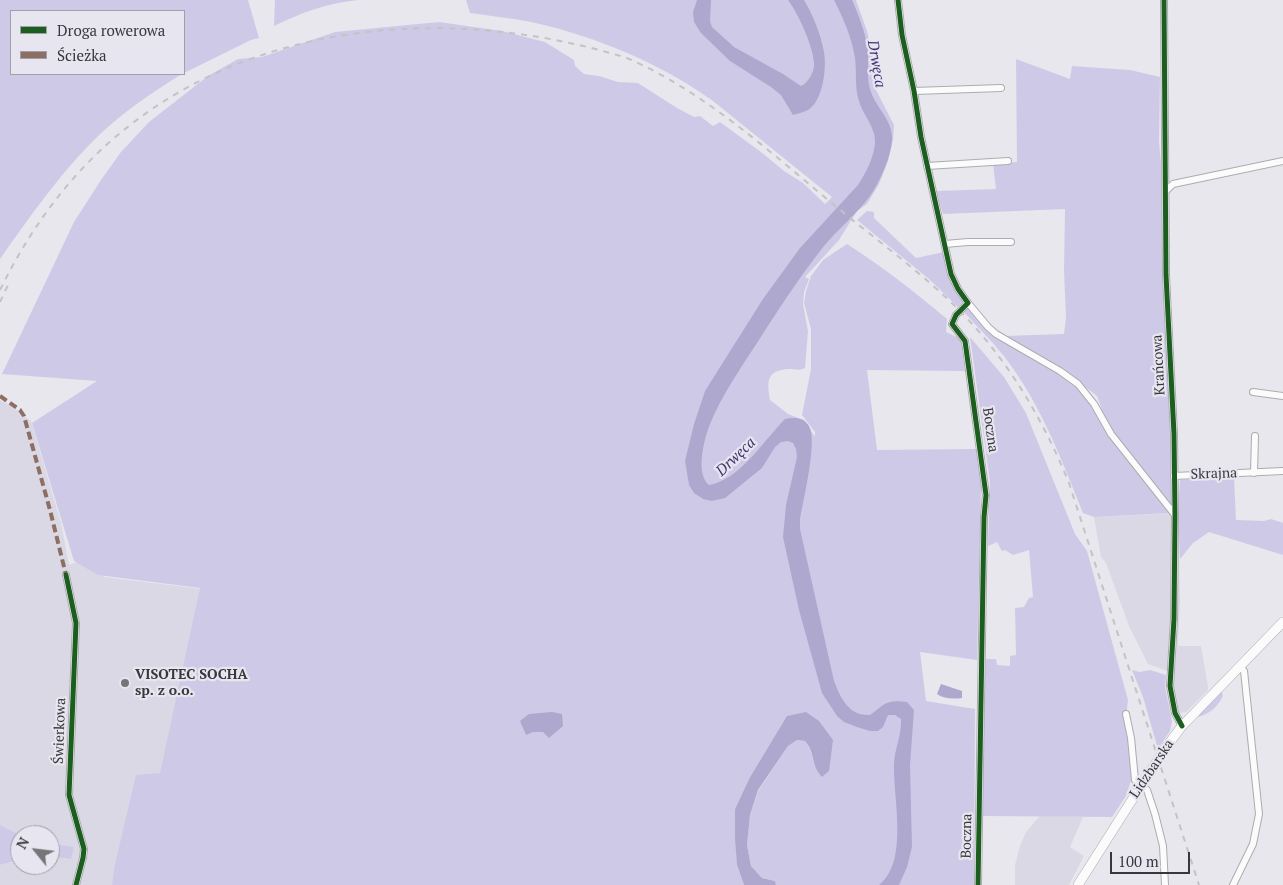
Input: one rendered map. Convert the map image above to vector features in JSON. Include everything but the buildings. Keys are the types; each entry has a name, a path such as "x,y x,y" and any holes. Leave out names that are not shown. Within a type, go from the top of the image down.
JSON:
{"main road":[{"name":"Lidzbarska","path":"1078,885 1167,746 1182,726 1283,622"}],"street":[{"path":"898,0 902,36 927,166 951,274 958,289 988,328 1060,371 1078,384 1094,404 1111,434 1175,515"},
{"name":"Krańcowa","path":"1164,0 1166,275 1174,434 1175,515 1174,619 1170,686 1175,713 1182,726"},
{"path":"914,91 1001,88"},
{"path":"927,166 1008,161"},
{"path":"1166,191 1173,184 1283,161"},
{"path":"945,244 1011,242"},
{"name":"Boczna","path":"968,303 956,315 952,324 965,341 986,495 978,885"},
{"path":"1253,392 1283,396"},
{"name":"Skrajna","path":"1254,473 1255,436"},
{"name":"Skrajna","path":"1174,476 1283,471"},
{"name":"Świerkowa","path":"66,575 76,623 70,795 84,850 76,885"},
{"path":"1233,885 1252,844 1259,814 1244,671 1240,666"},
{"path":"1126,714 1132,738 1135,780 1143,783 1147,790 1163,846 1165,885"}],"shaded area":[{"path":"0,0 248,0 259,38 251,40 185,73 185,10 10,10 10,75 180,75 136,104 94,140 56,183 0,259"},
{"path":"275,0 358,0 314,9 274,26"},
{"path":"466,0 856,0 867,31 873,58 873,77 876,90 894,125 893,140 888,161 879,184 867,204 857,211 839,240 805,277 809,279 804,292 803,304 808,331 805,368 776,372 770,378 769,394 770,400 788,414 804,420 815,437 815,432 802,415 811,369 811,329 804,303 811,276 823,260 847,244 911,289 947,319 946,332 961,339 965,371 867,370 877,450 976,449 981,486 977,660 920,652 926,701 975,709 974,885 776,885 775,881 762,878 751,866 747,845 750,815 758,791 788,746 797,740 805,741 818,772 822,776 829,771 819,721 762,761 749,779 735,809 737,865 744,885 112,885 115,864 136,775 160,773 200,588 98,575 74,561 32,423 97,381 2,374 74,222 121,152 149,122 208,76 238,59 262,57 335,32 439,22 502,31 545,42 574,60 575,66 584,74 618,82 638,83 694,117 700,116 713,126 720,122 784,171 803,183 825,204 832,197 713,101 693,87 649,63 603,43 555,28 531,22 470,13"},
{"path":"697,0 711,0 710,21 712,27 734,47 801,86 812,73 814,66 813,56 804,30 788,0 804,0 819,32 825,59 823,84 813,106 808,110 793,115 781,95 730,61 701,33 694,22 693,12"},
{"path":"834,0 852,0 862,25 868,51 869,87 891,130 892,143 888,159 882,175 870,196 829,240 806,269 732,382 720,403 705,438 702,473 709,485 731,476 751,458 785,419 799,418 809,426 812,444 811,457 800,519 800,529 834,681 843,700 856,713 870,715 886,703 894,701 907,702 914,710 910,765 912,847 907,867 899,885 879,885 888,875 894,861 897,846 894,765 901,719 895,715 888,715 883,727 878,731 857,727 844,722 837,716 822,693 799,610 783,537 786,505 797,457 793,443 788,441 781,442 775,447 762,468 725,498 712,501 703,499 694,493 689,485 685,461 694,424 705,391 763,299 800,248 858,185 871,159 875,143 874,132 858,98 854,51 847,28"},
{"path":"1016,59 1070,79 1072,66 1130,70 1160,77 1159,142 1163,185 1171,419 1171,507 1114,435 1106,421 1097,396 1057,365 1005,336 1064,334 1066,318 1064,271 1065,209 943,214 936,191 996,189 993,164 1017,162"},
{"path":"867,211 874,212 874,218 916,258 944,252 964,301 958,307 929,279 857,220"},
{"path":"968,308 973,311 989,331 1055,369 1088,396 1108,433 1170,513 1094,517 1083,513 1039,411 1003,355 964,312"},
{"path":"970,337 1004,377 1026,413 1075,534 1087,551 1128,700 1126,718 1132,777 1126,796 1112,817 983,816 983,699 986,659 996,659 997,665 1010,666 1010,656 1016,655 1015,608 1024,607 1029,598 1033,597 1029,550 1013,555 1005,550 1002,551 997,542 988,546 990,482"},
{"path":"0,400 31,421 61,523 69,565 82,560 104,480 104,577 202,589 163,768 116,885 0,885 0,865 10,862 10,875 60,875 60,858 70,859 74,847 60,845 60,825 10,825 10,830 0,825"},
{"path":"1234,477 1236,520 1264,521 1271,519 1283,523 1283,555 1209,532 1193,543 1180,559 1178,513 1180,480"},
{"path":"1178,513 1180,602 1178,646 1201,646 1208,690 1186,712 1178,713 1172,689 1173,673 1148,664 1129,626 1106,563 1101,557 1094,517"},
{"path":"1132,670 1140,672 1150,670 1166,675 1165,687 1172,721 1170,731 1158,749 1143,697"},
{"path":"941,684 962,691 962,698 949,698 937,694"},
{"path":"1220,690 1223,695 1216,707 1204,715 1195,717"},
{"path":"552,712 562,714 563,726 549,738 543,732 533,732 526,735 520,721 529,714"},
{"path":"806,712 819,721 833,740 829,771 822,777 816,768 811,750 805,741 797,740 788,746 758,790 750,815 747,845 751,866 762,878 775,881 776,885 744,885 737,865 735,809 749,779 787,716"},
{"path":"1040,816 1083,817 1070,847 1084,856 1069,885 1015,885 1015,865 1020,846 1026,832"},
{"path":"0,825 10,830 10,862 0,865"},
{"path":"60,845 74,847 71,859 60,858"}],"railway":[{"path":"0,290 26,243 57,199 80,171 136,121 198,82 265,54 336,36 408,29 482,30 556,40 627,58 656,72 712,107 764,146 945,296 977,329 1023,391 1048,436 1069,483 1199,885"},
{"path":"0,302 8,285"}],"marked path":[{"path":"0,396 20,410 24,416 66,575"}],"cycle path":[{"path":"898,0 902,35 914,91 921,137 951,274 958,289 968,303 956,315 952,324 965,341 986,495 984,517 978,885"},
{"path":"1164,0 1166,275 1174,434 1175,515 1174,619 1170,686 1175,713 1182,726"},
{"path":"66,575 76,623 69,795 84,849 76,885"}],"place":[{"name":"VISOTEC SOCHA sp. z o.o.","path":"125,683"}],"water label":[{"name":"Drwęca","path":"876,64"},
{"name":"Drwęca","path":"736,457"}]}
